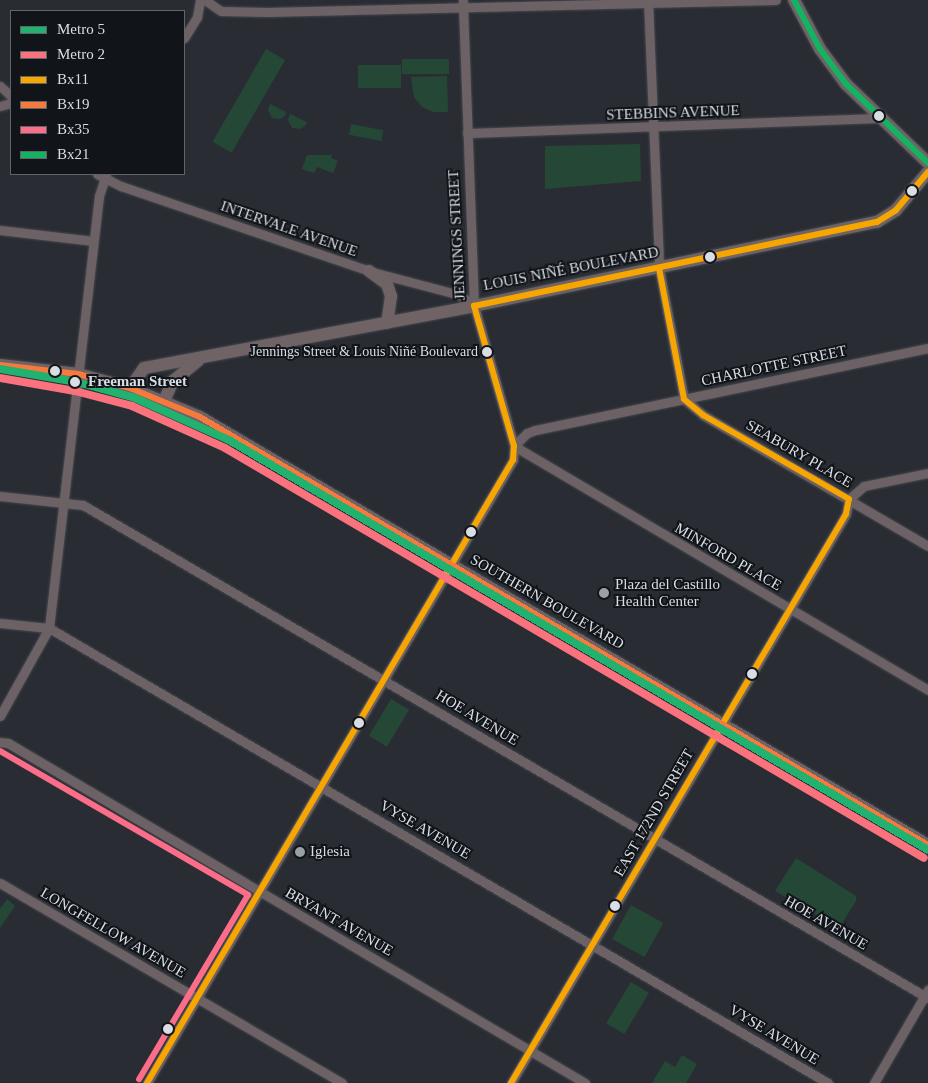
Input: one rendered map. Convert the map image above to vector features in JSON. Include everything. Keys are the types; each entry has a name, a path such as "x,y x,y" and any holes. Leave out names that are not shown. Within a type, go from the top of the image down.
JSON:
{"main road":[{"path":"794,0 834,68 881,118 928,163"},
{"name":"LOUIS NIÑÉ BOULEVARD","path":"130,388 144,368 200,360 474,306 876,222 896,210 928,172"},
{"path":"370,270 387,284 391,296 387,323"},
{"name":"LOUIS NIÑÉ BOULEVARD","path":"164,401 173,381 200,360"},
{"name":"SOUTHERN BOULEVARD","path":"0,365 78,374 130,388 164,401 273,458 928,845"}],"street":[{"path":"185,36 196,17 200,0"},
{"path":"205,0 222,11 463,4 776,0"},
{"path":"648,2 651,127 659,268 684,399"},
{"name":"JENNINGS STREET","path":"463,4 474,306 514,446"},
{"path":"0,86 10,95"},
{"name":"STEBBINS AVENUE","path":"467,133 881,118"},
{"path":"0,716 48,628 102,176"},
{"name":"INTERVALE AVENUE","path":"102,176 370,270 460,295 474,306"},
{"path":"0,230 94,241"},
{"name":"CHARLOTTE STREET","path":"514,446 527,433 535,430 928,348"},
{"name":"SEABURY PLACE","path":"684,399 694,409 928,546"},
{"path":"146,1083 323,786 513,460 514,446"},
{"name":"MINFORD PLACE","path":"514,446 928,690"},
{"path":"849,499 864,486 928,473"},
{"name":"HOE AVENUE","path":"0,496 83,505 654,839 927,995"},
{"name":"EAST 172ND STREET","path":"511,1083 846,514 849,499"},
{"name":"VYSE AVENUE","path":"0,623 48,628 323,786 828,1083"},
{"name":"BRYANT AVENUE","path":"0,742 8,743 585,1083"},
{"name":"LONGFELLOW AVENUE","path":"0,883 342,1083"},
{"path":"874,1083 927,995"}],"green space":[{"path":"266,49 285,60 232,153 212,142"},
{"path":"402,59 449,59 449,74 402,74"},
{"path":"358,65 401,65 401,88 358,88"},
{"path":"447,76 448,112 433,112 422,107 414,97 411,77"},
{"path":"270,104 286,112 285,116 280,119 272,118 268,110"},
{"path":"290,114 307,122 305,126 300,129 292,128 288,120"},
{"path":"351,124 383,130 381,141 349,135"},
{"path":"640,144 641,181 545,189 545,146"},
{"path":"307,155 332,155 331,158 338,161 333,173 317,167 314,173 302,169"},
{"path":"391,699 409,710 387,747 369,736"},
{"path":"796,858 856,896 856,901 839,928 775,891"},
{"path":"7,899 15,906 0,928 0,909"},
{"path":"631,905 663,923 644,957 612,939"},
{"path":"631,982 649,993 624,1034 606,1023"},
{"path":"682,1055 697,1064 686,1083 652,1083 665,1061 675,1067"}],"metro line":[{"name":"5","path":"0,369 77,382 135,398 229,440 928,850"},
{"name":"2","path":"0,378 75,391 132,406 225,448 924,858"}],"transit line":[{"name":"Bx21","path":"794,0 820,49 846,84 928,163"},
{"name":"Bx11","path":"147,1083 513,460 514,446 474,306 877,222 896,210 928,172"},
{"name":"Bx11","path":"511,1083 846,514 849,499 703,415 684,399 659,268"},
{"name":"Bx19","path":"0,365 78,374 130,388 200,417 928,845"},
{"name":"Bx35","path":"0,751 248,895 139,1079"}],"place":[{"name":"Jennings Street & Louis Niñé Boulevard","path":"487,352"},
{"name":"Freeman Street","path":"75,382"},
{"name":"Plaza del Castillo Health Center","path":"604,593"},
{"name":"Iglesia","path":"300,852"}]}
